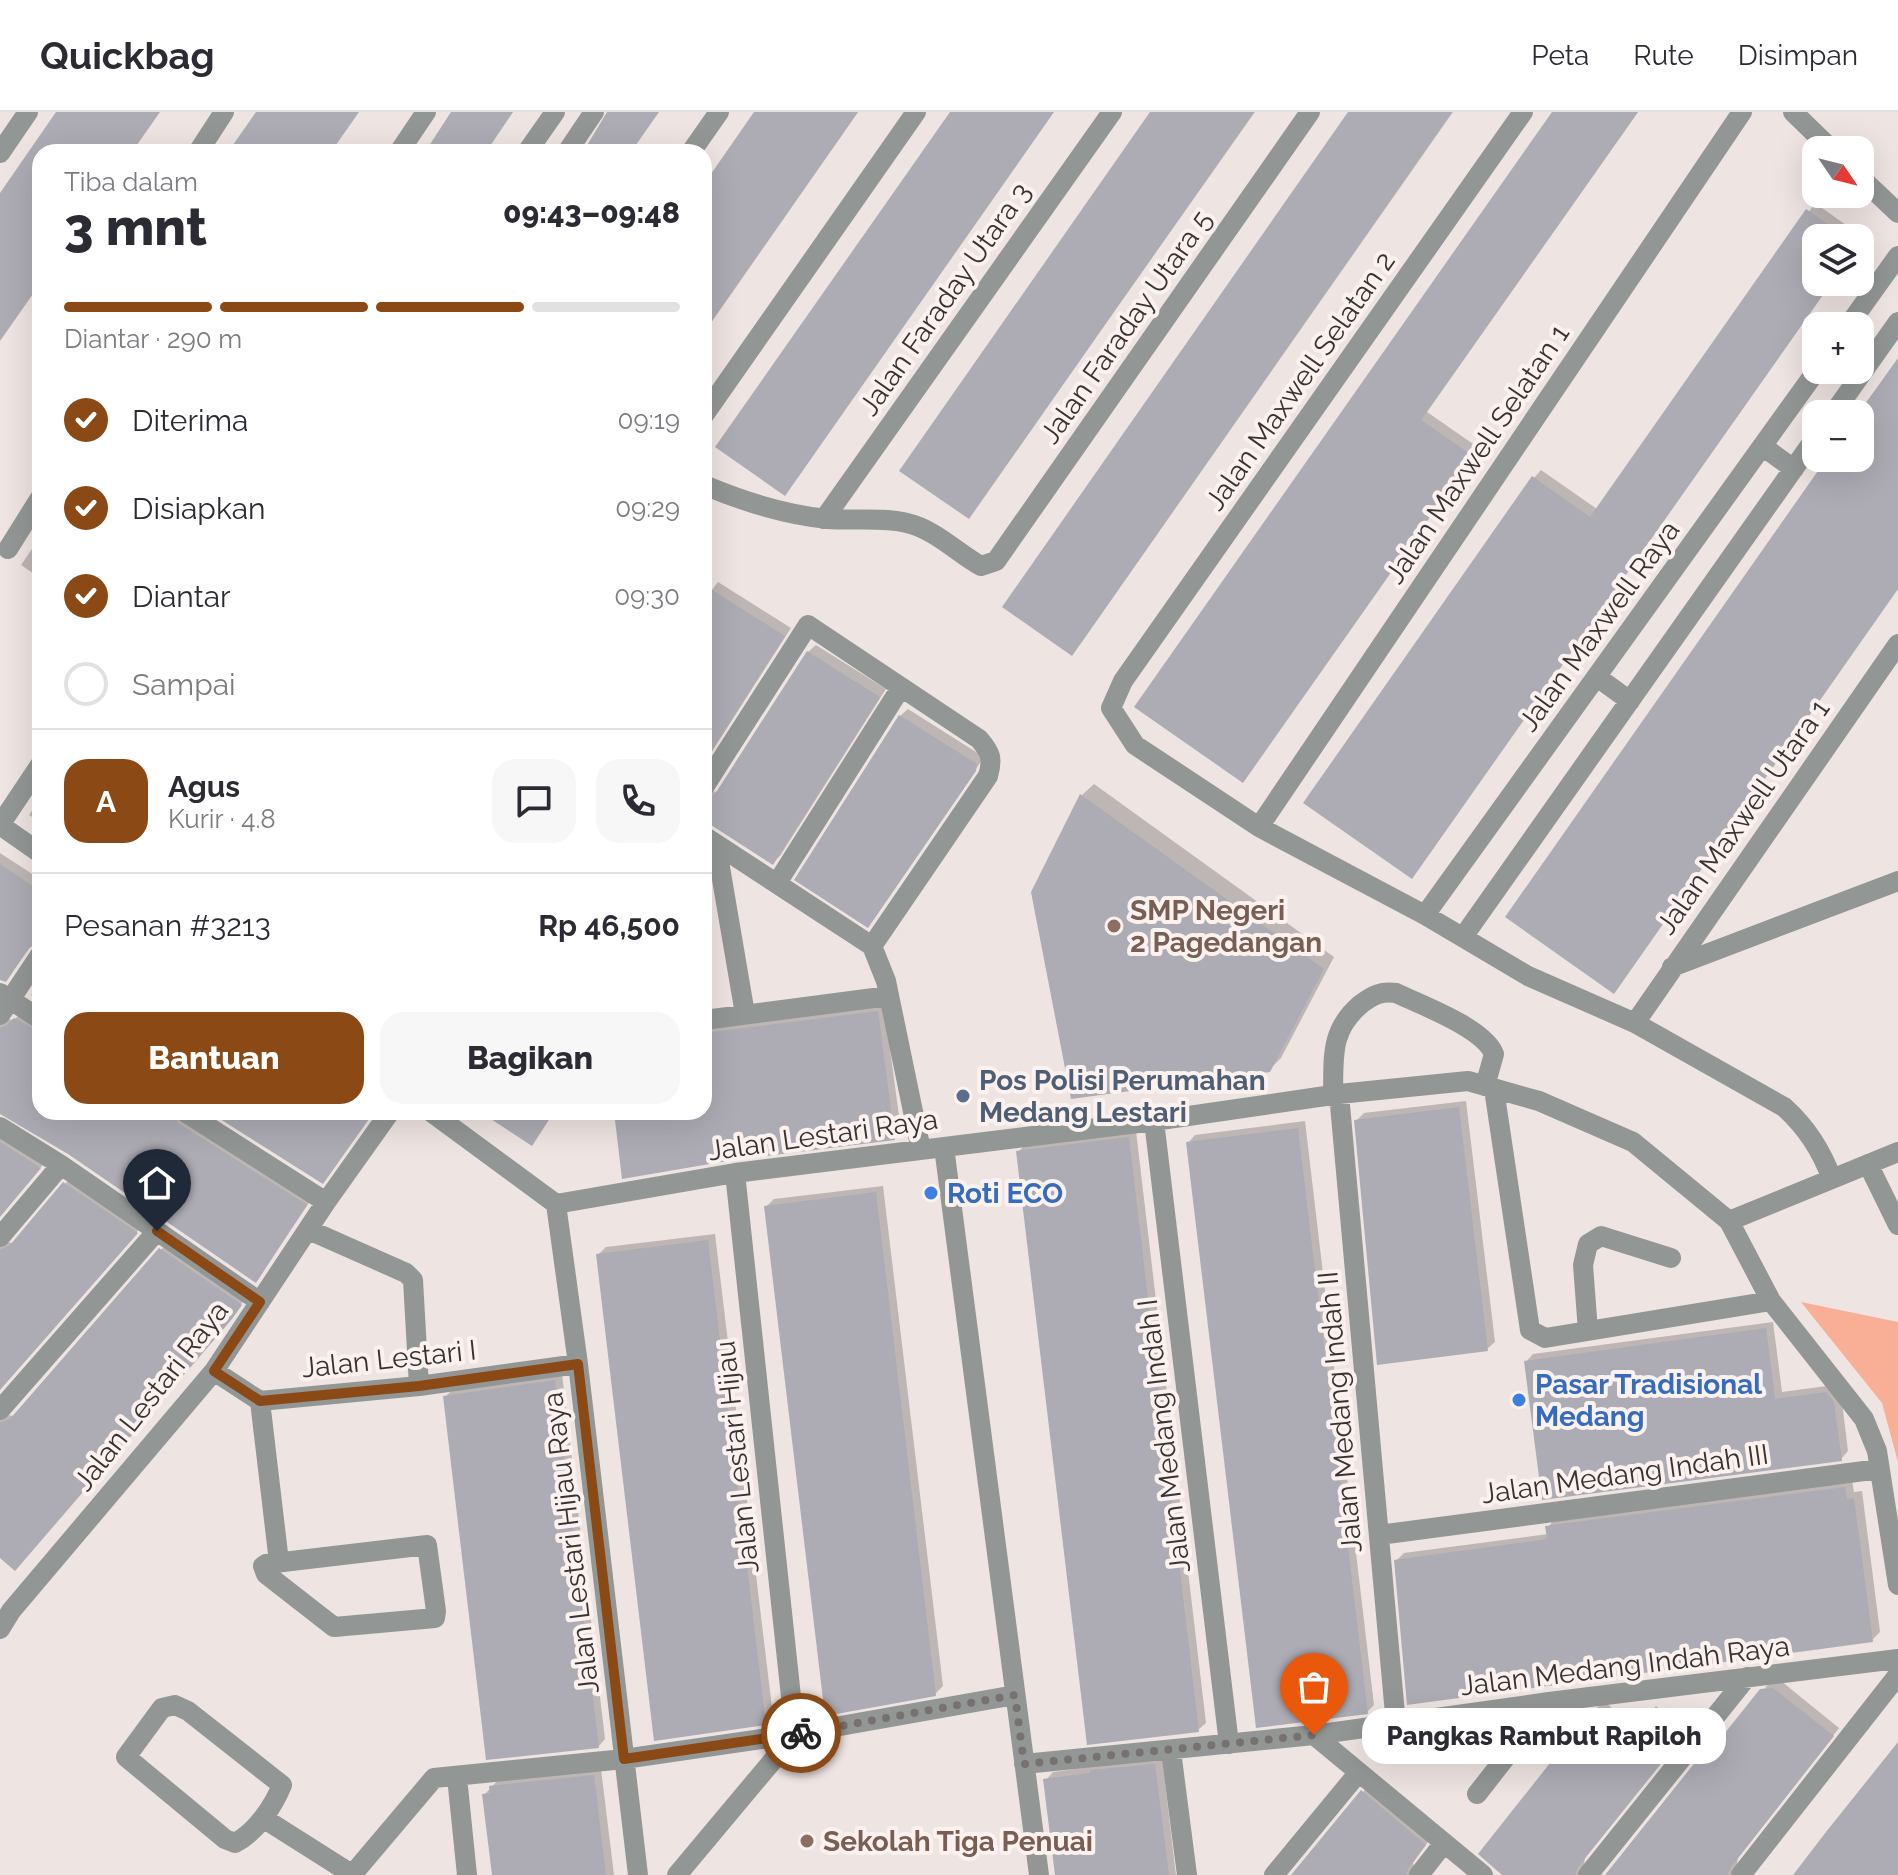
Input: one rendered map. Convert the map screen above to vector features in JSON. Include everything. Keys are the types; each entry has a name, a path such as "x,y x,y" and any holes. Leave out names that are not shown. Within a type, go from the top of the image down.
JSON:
{"street":[{"path":"0,153 28,112"},
{"path":"203,144 224,112"},
{"path":"404,144 426,112"},
{"path":"533,144 555,112"},
{"path":"572,144 594,112"},
{"path":"697,144 719,112"},
{"path":"712,404 916,112"},
{"name":"Jalan Faraday Utara 3","path":"824,519 1112,112"},
{"name":"Jalan Faraday Utara 5","path":"824,519 907,523 935,534 981,566 996,561 1310,112"},
{"name":"Jalan Maxwell Selatan 2","path":"1259,827 1135,745 1111,708 1123,681 1523,112"},
{"name":"Jalan Maxwell Selatan 1","path":"1259,827 1742,112"},
{"path":"1793,112 1818,136"},
{"path":"1874,190 1898,213"},
{"path":"1858,312 1898,256"},
{"path":"1843,400 1898,322"},
{"name":"Jalan Maxwell Raya","path":"1425,915 1807,384"},
{"path":"1762,446 1794,469"},
{"path":"1463,937 1802,457"},
{"path":"712,489 738,500 824,519"},
{"path":"8,549 32,511"},
{"path":"712,775 808,625 979,739 991,753 988,776 872,946"},
{"name":"Jalan Maxwell Utara 1","path":"1635,1023 1898,644"},
{"path":"1597,677 1630,701"},
{"path":"777,883 900,689"},
{"path":"32,777 0,825 32,847"},
{"path":"1259,827 1425,915 1528,976 1635,1023 1784,1107 1804,1125 1832,1179"},
{"path":"712,841 872,946 889,996 921,1150"},
{"path":"712,850 745,1014"},
{"path":"1672,967 1898,881"},
{"path":"32,965 3,1003 32,1016"},
{"name":"Jalan Medang Indah II","path":"1396,1725 1336,1095 1334,1047 1337,1035 1346,1019 1362,1003 1384,991 1396,993 1473,1032 1492,1048 1490,1087"},
{"path":"712,1019 889,996"},
{"name":"Jalan Lestari Raya","path":"556,1204 735,1173 1336,1095 1468,1081 1539,1101 1633,1142 1729,1221"},
{"path":"1490,1087 1530,1330 1545,1338 1771,1301"},
{"path":"198,1120 326,1202"},
{"name":"Jalan Lestari Raya","path":"4,1614 214,1371 384,1120"},
{"path":"442,1120 556,1204"},
{"name":"Jalan Medang Indah I","path":"1154,1121 1229,1744"},
{"path":"0,1127 61,1165 260,1302"},
{"path":"944,1147 1039,1875"},
{"path":"1898,1152 1729,1221 1771,1301 1864,1419 1877,1451 1898,1585"},
{"path":"1868,1164 1898,1225"},
{"path":"0,1237 61,1165"},
{"name":"Jalan Lestari Hijau","path":"735,1173 795,1734"},
{"name":"Jalan Lestari Hijau Raya","path":"556,1204 578,1364 638,1875"},
{"path":"309,1230 406,1273 413,1280 419,1386"},
{"path":"0,1410 157,1231"},
{"path":"1588,1331 1583,1265 1588,1244 1601,1236 1671,1258"},
{"name":"Jalan Lestari I","path":"260,1401 419,1386 578,1364"},
{"path":"214,1371 260,1401 279,1562"},
{"name":"Jalan Medang Indah III","path":"1379,1535 1879,1469"},
{"path":"427,1545 436,1616 334,1627 266,1574 263,1566 279,1562 427,1545"},
{"name":"Jalan Medang Indah Raya","path":"1024,1764 1314,1735 1898,1659"},
{"path":"1741,1875 1898,1675"},
{"path":"1588,1875 1747,1677"},
{"path":"263,1818 352,1875 432,1779 624,1759 795,1734 1015,1695"},
{"path":"1477,1794 1549,1702"},
{"path":"175,1705 188,1711 280,1782 281,1789 263,1818 235,1843 225,1839 130,1761 127,1755 162,1708 175,1705"},
{"path":"677,1875 795,1734"},
{"path":"1314,1735 1483,1875"},
{"path":"1171,1751 1187,1875"},
{"path":"1274,1875 1359,1772"},
{"path":"457,1777 467,1875"},
{"path":"1419,1875 1444,1843"}],"shaded area":[{"path":"1801,1302 1898,1322 1898,1462 1882,1403"}],"building":[{"path":"56,112 160,112 138,144 34,144"},
{"path":"256,112 359,112 337,144 234,144"},
{"path":"451,112 513,112 491,144 430,144"},
{"path":"607,112 659,112 637,144 588,144"},
{"path":"754,112 858,112 712,321 712,172"},
{"path":"950,112 1054,112 785,496 715,447"},
{"path":"1150,112 1254,112 969,519 899,471"},
{"path":"1348,112 1452,112 1072,656 1002,607"},
{"path":"1552,112 1638,112 1421,420 1473,456 1243,783 1134,707"},
{"path":"32,147 32,295 0,341 0,193"},
{"path":"1806,209 1827,224 1802,224 1802,296 1822,296 1811,312 1802,312 1802,325 1412,879 1303,803 1532,476 1590,517"},
{"path":"1898,358 1898,589 1614,994 1505,917 1817,472 1874,472 1874,400 1868,400"},
{"path":"712,590 785,636 712,750"},
{"path":"807,651 880,697 773,865 712,826 712,796"},
{"path":"899,715 977,764 976,771 868,928 794,880"},
{"path":"1080,794 1324,969 1270,1072 1071,1099 1031,892"},
{"path":"0,864 32,886 32,946 6,982 0,980"},
{"path":"878,1011 895,1140 733,1160 622,1179 615,1120 712,1120 712,1032"},
{"path":"14,1018 32,1028 32,1120 176,1120 307,1205 256,1283 68,1154 0,1114 0,1028"},
{"path":"1459,1107 1488,1351 1377,1365 1354,1120"},
{"path":"222,1120 368,1120 323,1184"},
{"path":"492,1120 549,1120 532,1146"},
{"path":"1298,1128 1368,1714 1256,1728 1186,1142"},
{"path":"1129,1137 1199,1732 1087,1745 1016,1151"},
{"path":"0,1142 41,1168 0,1217"},
{"path":"63,1182 138,1233 0,1390 0,1250 10,1245"},
{"path":"876,1192 936,1696 825,1716 764,1206"},
{"path":"708,1240 766,1725 654,1741 596,1254"},
{"path":"159,1248 242,1305 15,1571 0,1558 0,1423 10,1419"},
{"path":"1766,1328 1775,1399 1826,1392 1834,1402 1842,1461 1542,1500 1524,1361"},
{"path":"555,1380 599,1748 486,1760 443,1396"},
{"path":"1845,1487 1847,1499 1854,1498 1873,1642 1407,1705 1394,1560 1547,1539 1545,1526"},
{"path":"1773,1688 1834,1736 1731,1867 1728,1875 1605,1875 1701,1755 1705,1758 1760,1689"},
{"path":"1598,1709 1629,1734 1647,1712 1681,1739 1578,1867 1575,1875 1502,1875 1478,1854 1592,1710"},
{"path":"1898,1742 1898,1875 1793,1875 1826,1832"},
{"path":"1155,1764 1169,1875 1055,1875 1043,1779 1090,1773 1090,1770"},
{"path":"594,1775 606,1875 492,1875 482,1794 490,1793 489,1786"},
{"path":"1361,1790 1426,1845 1406,1875 1291,1875"}],"way so far":[{"path":"801,1733 1015,1695 1024,1764 1314,1735"}],"place":[{"name":"SMP Negeri 2 Pagedangan","path":"1114,926"},
{"name":"Pos Polisi Perumahan Medang Lestari","path":"963,1096"},
{"name":"Roti ECO","path":"931,1193"},
{"name":"Pasar Tradisional Medang","path":"1519,1400"},
{"name":"Pangkas Rambut Rapiloh","path":"1314,1735"},
{"name":"Sekolah Tiga Penuai","path":"807,1841"}],"route":[{"path":"157,1231 260,1302 214,1371 260,1401 419,1386 578,1364 624,1759 801,1733"}]}
